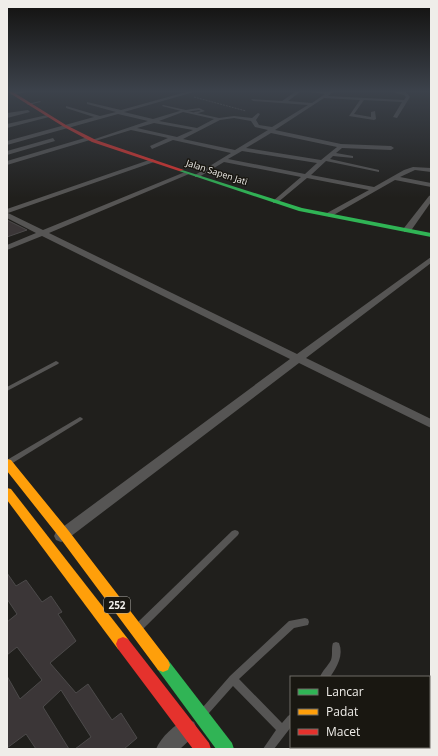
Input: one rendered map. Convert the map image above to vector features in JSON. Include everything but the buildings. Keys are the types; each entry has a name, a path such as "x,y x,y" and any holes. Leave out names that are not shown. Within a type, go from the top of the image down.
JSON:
{"street":[{"path":"13,131 39,127"},
{"path":"7,144 52,127"},
{"name":"Jalan Sapen Jati","path":"67,127 91,140 275,202 330,215 431,235"},
{"path":"7,163 137,127"},
{"path":"185,127 198,130"},
{"path":"152,147 174,140 203,127"},
{"path":"261,127 341,146 391,148"},
{"path":"197,176 238,151 256,136 276,127"},
{"path":"132,129 174,140 238,151 322,160 377,171"},
{"path":"13,131 29,136"},
{"path":"7,153 53,140"},
{"path":"185,146 192,143"},
{"path":"7,144 35,155"},
{"path":"275,202 322,160 341,146"},
{"path":"330,154 351,157"},
{"path":"223,160 376,189"},
{"path":"7,211 152,161"},
{"path":"330,215 406,171 415,168 431,170"},
{"path":"398,170 406,171"},
{"path":"7,248 187,173"},
{"path":"393,178 431,185"},
{"path":"407,230 431,197"},
{"path":"7,215 300,358 431,424"},
{"path":"46,544 64,534 431,259"},
{"name":"252","path":"7,463 64,534 136,630 194,722 204,749"},
{"name":"252","path":"7,492 46,544 194,722 226,749"},
{"path":"166,749 194,722"}],"lane":[{"path":"7,388 56,363"},
{"path":"7,463 80,419"},
{"path":"136,630 235,532"},
{"path":"194,722 233,679 292,624 305,622"},
{"path":"325,676 334,663 337,655 336,646"},
{"path":"233,679 283,730"},
{"path":"268,749 290,720"}],"traffic: fast":[{"path":"181,170 301,210 431,235"},
{"path":"163,665 226,749"}],"traffic: slow":[{"path":"7,463 64,534 163,665"},
{"path":"7,492 123,644"}],"traffic: jam":[{"path":"67,127 94,141 181,170"},
{"path":"123,644 203,749"}]}
